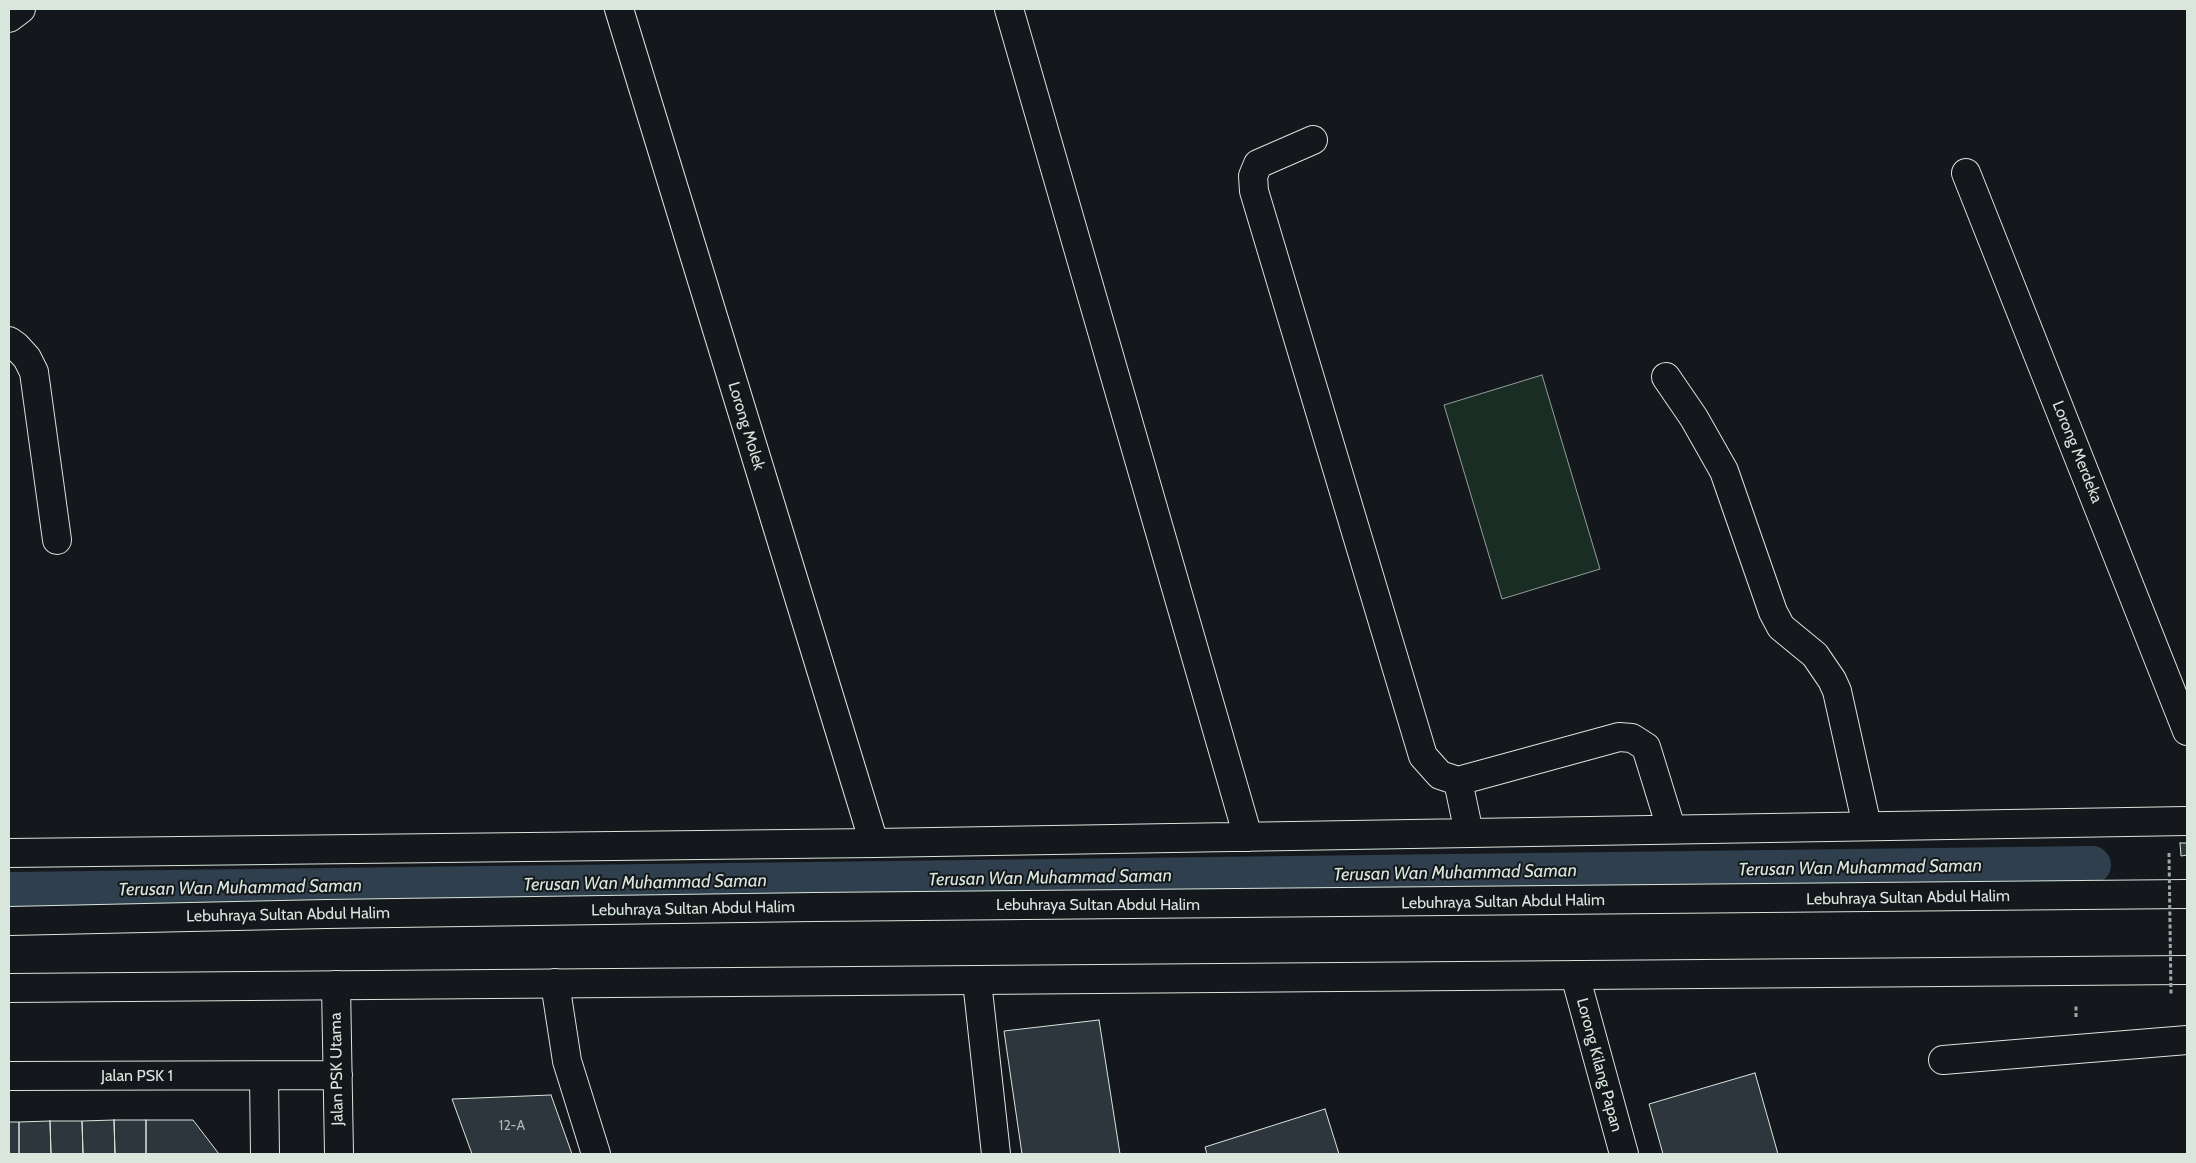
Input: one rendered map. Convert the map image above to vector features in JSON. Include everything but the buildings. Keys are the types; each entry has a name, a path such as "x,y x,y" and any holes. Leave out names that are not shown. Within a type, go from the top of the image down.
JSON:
{"street":[{"path":"9,18 21,9"},
{"name":"Lorong Molek","path":"620,9 874,843"},
{"path":"1009,9 1248,837"},
{"path":"1312,140 1258,164 1253,176 1254,191 1423,756 1440,775 1458,781 1619,737 1632,738 1646,747 1671,828"},
{"name":"Lorong Merdeka","path":"1966,173 2187,732"},
{"path":"9,341 27,358 34,372 57,540"},
{"path":"1666,377 1694,418 1724,471 1773,612 1781,627 1815,655 1832,680 1867,826"},
{"path":"1458,781 1469,833"},
{"path":"9,853 874,843 1671,828 2187,821"},
{"name":"Lebuhraya Sultan Abdul Halim","path":"9,921 814,907 2187,894"},
{"path":"9,988 2187,970"},
{"name":"Lorong Kilang Papan","path":"1575,976 1624,1154"},
{"path":"977,981 996,1154"},
{"path":"555,983 567,1061 596,1154"},
{"name":"Jalan PSK Utama","path":"336,985 339,1154"},
{"path":"1943,1060 2187,1040"},
{"name":"Jalan PSK 1","path":"9,1076 338,1076"},
{"path":"264,1076 265,1154"}],"path":[{"path":"2169,853 2171,995"}],"green space":[{"path":"1542,375 1600,569 1502,599 1444,405"}],"waterway":[{"name":"Terusan Wan Muhammad Saman","path":"9,891 2092,865"}]}
